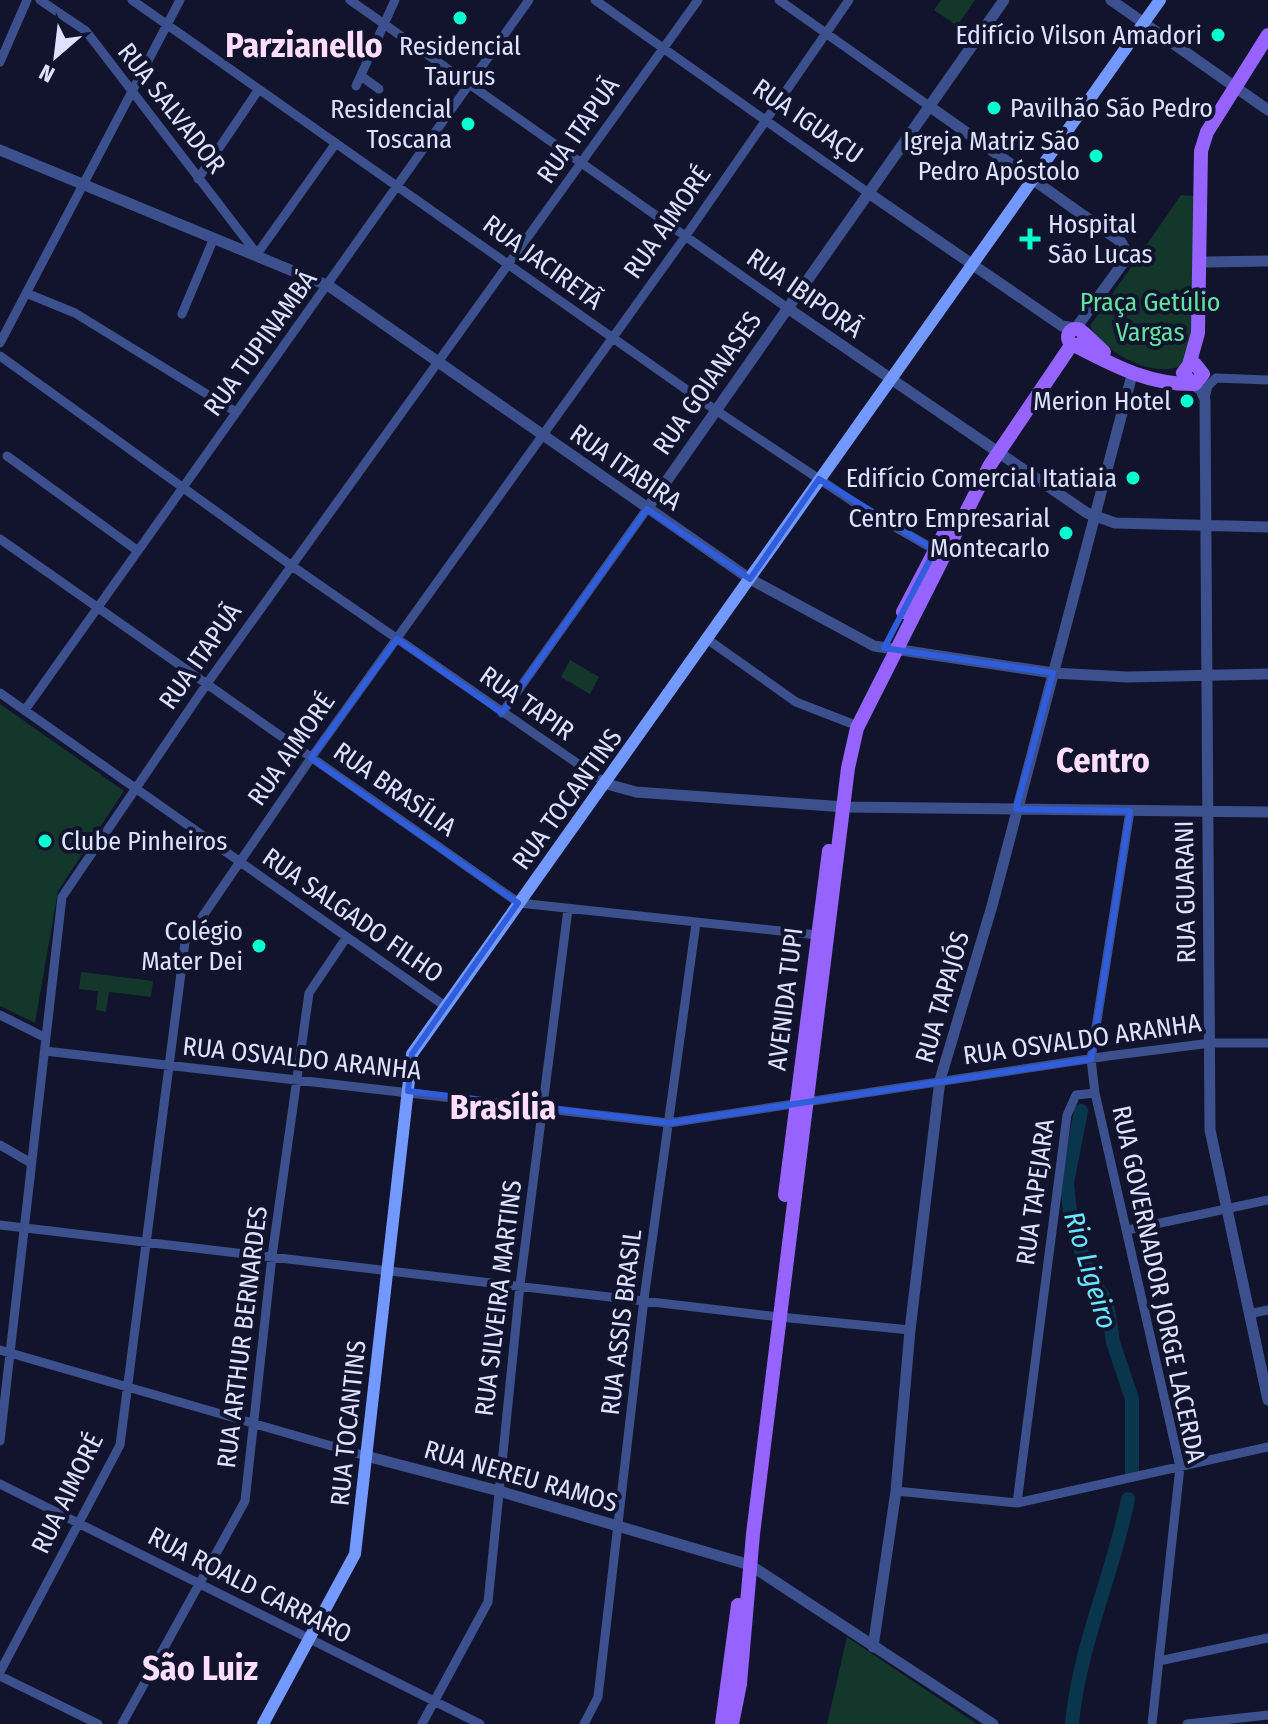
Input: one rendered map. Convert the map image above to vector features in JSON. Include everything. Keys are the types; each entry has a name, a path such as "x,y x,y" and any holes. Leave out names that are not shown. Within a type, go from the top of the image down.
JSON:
{"main road":[{"name":"RUA TOCANTINS","path":"263,1724 355,1554 412,1054 607,784 889,378 1160,0"},
{"path":"1198,370 1206,262 1209,148 1239,88 1243,72 1268,35"},
{"path":"1198,370 1201,151 1207,132 1268,50"},
{"name":"RUA IGUAÇU","path":"1075,336 1142,371 1170,373 1198,370"},
{"name":"RUA IGUAÇU","path":"1075,336 1132,375 1153,381 1192,384"},
{"name":"AVENIDA TUPI","path":"802,1103 817,935 857,728 935,550 995,449 1075,336"},
{"path":"1192,384 1184,377 1198,370"},
{"name":"AVENIDA TUPI","path":"722,1724 746,1563 850,723 995,449"},
{"name":"AVENIDA TUPI","path":"732,1724 740,1684 746,1563"}],"street":[{"path":"0,62 27,0"},
{"name":"RUA SALVADOR","path":"40,0 86,31 257,254"},
{"name":"RUA JACIRETÃ","path":"132,0 714,409 819,479 935,550"},
{"path":"0,343 129,90 180,0"},
{"name":"RUA IBIPORÃ","path":"350,0 786,307 1094,515 1115,523 1268,527"},
{"path":"379,89 358,81 395,0"},
{"name":"RUA TUPINAMBÁ","path":"25,710 329,286 529,0"},
{"name":"RUA IGUAÇU","path":"595,0 1075,336"},
{"name":"RUA ITAPUÃ","path":"0,1441 5,1351 24,1228 62,897 206,685 698,0"},
{"path":"779,0 1121,242 1126,251 1123,263 1075,336"},
{"name":"RUA AIMORÉ","path":"0,1674 120,1445 185,942 311,758 685,237 849,0"},
{"name":"RUA GOIANASES","path":"502,713 1004,0"},
{"path":"1111,0 1268,110"},
{"path":"198,179 259,89"},
{"path":"257,254 336,143"},
{"name":"RUA ITABIRA","path":"0,150 329,286 750,579 889,649 1053,673 1127,677 1268,674"},
{"path":"182,314 214,238"},
{"path":"1206,262 1268,261"},
{"path":"26,293 75,313 236,412"},
{"name":"RUA TAPIR","path":"0,356 292,566 607,784 636,792 840,806 1268,812"},
{"path":"1198,370 1208,386 1205,400"},
{"name":"RUA IGUAÇU","path":"1198,370 1268,380"},
{"name":"RUA TAPAJÓS","path":"873,1647 896,1491 910,1330 940,1080 1132,375"},
{"path":"1192,384 1201,390 1205,400"},
{"name":"RUA GUARANI","path":"1205,400 1210,1130 1268,1400"},
{"path":"7,456 138,551"},
{"name":"RUA BRASÍLIA","path":"0,539 519,903 817,935"},
{"path":"707,639 796,702 850,723"},
{"name":"RUA SALGADO FILHO","path":"0,693 445,1006"},
{"path":"1095,1093 1091,1059 1130,811"},
{"name":"RUA SILVEIRA MARTINS","path":"422,1724 485,1613 520,1285 568,909"},
{"name":"RUA ASSIS BRASIL","path":"584,1724 598,1697 644,1299 696,923"},
{"name":"RUA ARTHUR BERNARDES","path":"122,1724 245,1501 272,1256 309,993 346,938"},
{"path":"0,1015 46,1038"},
{"name":"RUA OSVALDO ARANHA","path":"45,1051 669,1123 1091,1059 1211,1043 1268,1043"},
{"name":"RUA GOVERNADOR JORGE LACERDA","path":"1095,1093 1180,1467 1152,1724"},
{"name":"RUA TAPEJARA","path":"1017,1503 1067,1115 1076,1095 1095,1093"},
{"path":"0,1145 31,1163"},
{"path":"1128,1230 1268,1200"},
{"path":"0,1225 644,1299 775,1317 910,1330"},
{"path":"1249,1314 1268,1310"},
{"name":"RUA NEREU RAMOS","path":"5,1351 746,1563 993,1724"},
{"path":"896,1491 1017,1503 1268,1447"},
{"name":"RUA ROALD CARRARO","path":"0,1484 480,1724"},
{"path":"1159,1661 1268,1638"},
{"path":"0,1674 98,1724"},
{"path":"1187,1724 1268,1715"}],"highlighted area":[{"path":"819,479 935,550 884,648 1053,673 1016,809 1130,811 1091,1059 796,1105 669,1123 408,1091 412,1054 518,903 311,758 397,639 502,713 647,509 750,579"}],"green space":[{"path":"941,0 975,0 957,26 934,10"},
{"name":"Praça Getúlio Vargas","path":"1181,195 1196,196 1195,336 1182,365 1158,369 1118,354 1090,326"},
{"path":"570,660 599,677 590,694 561,677"},
{"name":"Clube Pinheiros","path":"0,704 124,791 58,891 35,1023 0,1006"},
{"path":"81,972 153,981 151,997 109,992 106,1012 96,1010 98,991 79,989"},
{"path":"847,1637 977,1724 827,1724"}],"waterway":[{"name":"Rio Ligeiro","path":"1081,1111 1067,1183 1071,1222 1090,1276 1107,1303 1113,1342 1132,1399 1132,1475"},
{"name":"Rio Ligeiro","path":"1072,1724 1082,1667 1128,1499"}],"place":[{"name":"Residencial Taurus","path":"460,18"},
{"name":"Edifício Vilson Amadori","path":"1218,35"},
{"name":"Pavilhão São Pedro","path":"994,108"},
{"name":"Residencial Toscana","path":"468,124"},
{"name":"Igreja Matriz São Pedro Apóstolo","path":"1096,156"},
{"name":"Hospital São Lucas","path":"1030,239"},
{"name":"Merion Hotel","path":"1187,401"},
{"name":"Edifício Comercial Itatiaia","path":"1133,478"},
{"name":"Centro Empresarial Montecarlo","path":"1066,533"},
{"name":"Clube Pinheiros","path":"45,841"},
{"name":"Colégio Mater Dei","path":"259,946"}],"district":[{"name":"Parzianello","path":"304,45"},
{"name":"Centro","path":"1103,760"},
{"name":"Brasília","path":"503,1107"},
{"name":"São Luiz","path":"200,1668"}]}
